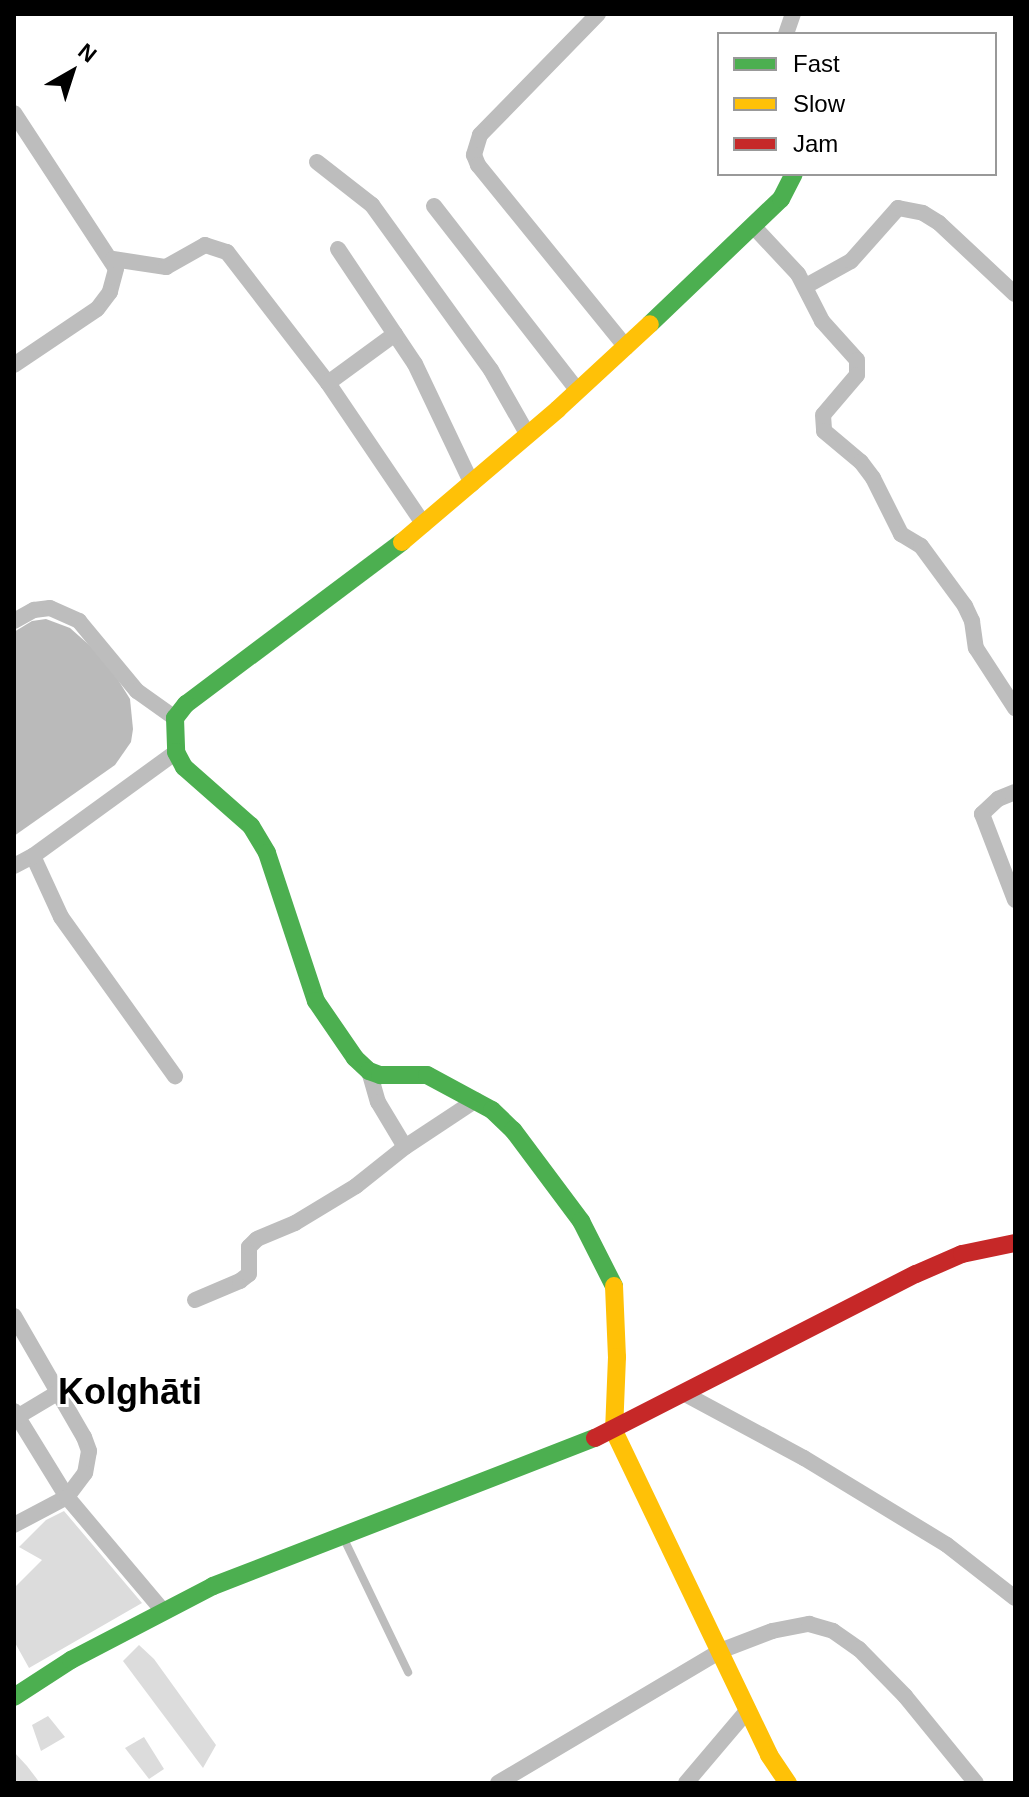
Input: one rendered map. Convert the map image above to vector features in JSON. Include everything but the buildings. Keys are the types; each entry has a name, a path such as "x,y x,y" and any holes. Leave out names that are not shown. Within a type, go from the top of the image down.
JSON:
{"street":[{"path":"598,14 480,135 474,155 478,165 626,347"},
{"path":"14,113 113,259 116,269 114,282 97,309 14,365"},
{"path":"317,162 372,205 491,370 528,435"},
{"path":"405,1147 378,1102 369,1071 339,1037 316,1001 267,853 251,826 184,767 176,752 175,718 205,688 424,525 528,435 754,227 781,199 793,176"},
{"path":"434,206 578,391"},
{"path":"806,286 851,261 898,208 923,213 939,223 1015,294"},
{"path":"754,227 806,286 822,321 857,360 859,368 823,415 824,431 861,462 873,478 901,534 921,546 965,606 972,621 976,648 1015,708"},
{"path":"113,259 166,267 198,247 218,247 227,252 328,383 424,525"},
{"path":"338,249 425,381 449,443 472,484"},
{"path":"328,383 395,334"},
{"path":"14,621 34,610 50,608 79,621 119,665 137,691 175,718"},
{"path":"14,866 33,856 176,752"},
{"path":"1015,792 998,799 982,814 1015,900"},
{"path":"33,856 61,917 175,1076"},
{"path":"369,1071 380,1075 427,1075 476,1100 513,1130 581,1221 605,1265 616,1305 614,1431 769,1755 788,1783"},
{"path":"195,1300 240,1281 249,1274 249,1247 257,1239 295,1223 356,1186 405,1147 476,1100"},
{"path":"14,1697 71,1660 213,1586 614,1431 916,1274 962,1254 1015,1243"},
{"path":"14,1316 59,1392 89,1451 85,1473 67,1497 14,1525"},
{"path":"59,1392 16,1414 67,1497 162,1610"},
{"path":"685,1394 804,1458 947,1545 1015,1598"},
{"path":"498,1783 720,1651 772,1631 809,1624 833,1631 859,1649 905,1696 976,1783"},
{"path":"686,1783 748,1710"}],"lane":[{"path":"343,1536 408,1672"}],"shaded area":[{"path":"46,619 70,628 105,659 130,699 133,729 131,742 115,765 14,836 14,632 32,621"}],"traffic: fast":[{"path":"650,324 781,199 793,176"},
{"path":"402,542 186,704 175,718 176,752 184,767 251,826 267,853 316,1001 355,1058 369,1071 380,1075 427,1075 492,1110 513,1130 581,1221 614,1286"},
{"path":"14,1697 71,1660 213,1586 595,1438"}],"traffic: slow":[{"path":"402,542 558,409 650,324"},
{"path":"614,1286 617,1357 614,1431 769,1755 788,1783"}],"traffic: jam":[{"path":"595,1438 916,1274 962,1254 1015,1243"}],"district":[{"name":"Kolghāti","path":"130,1392"}]}
